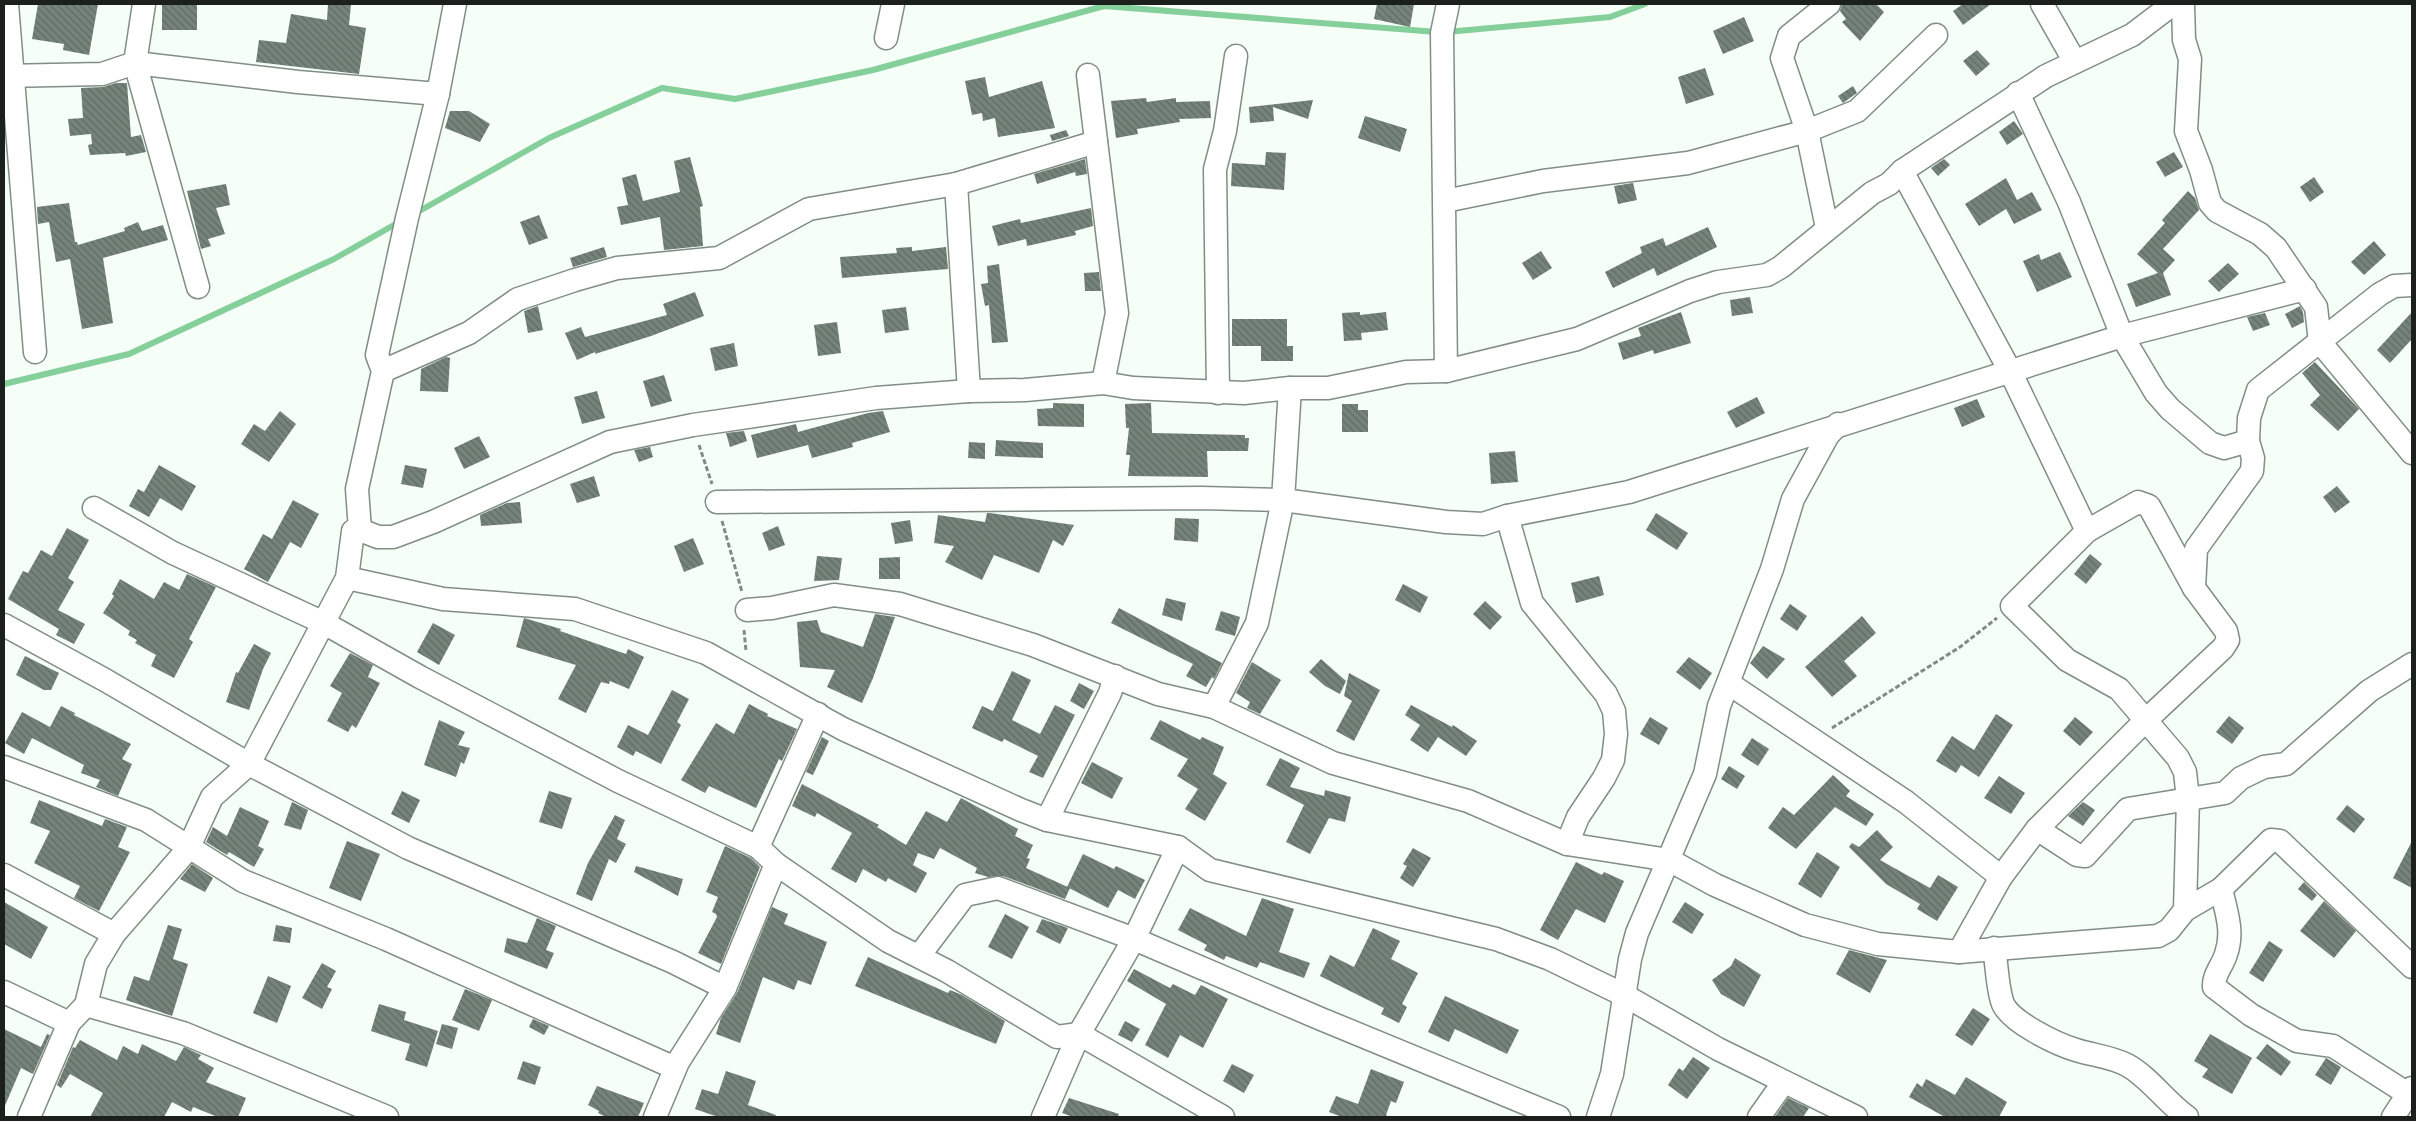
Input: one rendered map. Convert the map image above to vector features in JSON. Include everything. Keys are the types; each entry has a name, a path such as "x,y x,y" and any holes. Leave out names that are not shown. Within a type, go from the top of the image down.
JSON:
{"street":[{"path":"7,4 9,76 35,352"},
{"path":"144,4 135,63 198,286"},
{"path":"360,530 357,489 383,371 376,354 406,218 438,94 455,4"},
{"path":"886,38 893,4"},
{"path":"1446,372 1442,33 1448,4"},
{"path":"1827,228 1807,131 1782,58 1789,36 1828,4"},
{"path":"2042,4 2075,62"},
{"path":"29,1117 69,1023 86,1006 96,964 114,934 188,848 212,797 249,764 347,578 353,532 360,530 378,537 393,537 433,522 610,442 693,425 876,398 970,391 1025,390 1104,383 1133,388 1218,393 1334,387 1406,372 1446,372 1577,339 1690,291 1718,282 1767,275 1781,268 1827,228 1872,193 1889,184 1902,171 2018,93 2046,76 2132,35 2174,4"},
{"path":"2183,4 2184,40 2190,58 2186,131 2201,170 2210,203 2217,211 2260,234 2276,248 2316,307 2320,342 2412,454"},
{"path":"1445,201 1543,181 1688,163 1807,131 1857,111 1936,35"},
{"path":"1218,393 1215,169 1225,131 1236,56"},
{"path":"9,76 102,74 135,63 298,82 438,94"},
{"path":"1088,75 1117,313 1104,383"},
{"path":"2018,93 2069,202 2122,336 2156,393 2210,443 2224,448 2248,441"},
{"path":"383,371 468,333 518,300 575,280 617,268 719,258 809,209 956,184 1096,142"},
{"path":"1902,171 2010,371 2087,531"},
{"path":"956,184 970,391"},
{"path":"2194,588 2196,549 2252,470 2253,458 2248,441 2249,418 2258,390 2394,286 2412,284"},
{"path":"717,502 1201,498 1283,500 1446,522 1483,524 1507,516 1629,492 1838,424 2122,336 2305,289"},
{"path":"1214,707 1257,623 1283,500 1290,388"},
{"path":"1598,1117 1612,1074 1624,995 1637,933 1705,774 1720,706 1772,569 1793,499 1828,435 1838,424"},
{"path":"1959,952 2001,877 2037,829 2144,721 2223,648 2228,640 2226,631 2194,588 2149,506 2138,502 2087,531 2012,606 2067,660 2119,689 2144,721 2178,758 2185,772 2188,799 2185,910"},
{"path":"94,508 172,553 324,623 420,677 618,781 758,847 776,864 888,941 919,956 1057,1037 1079,1034 1222,1117"},
{"path":"1507,516 1532,603 1606,694 1614,711 1616,734 1612,760 1604,778 1578,817 1567,844"},
{"path":"347,578 443,599 575,609 706,653 843,729 1047,820 1178,847 1210,870 1496,939 1550,959 1624,995 1718,1050 1856,1117"},
{"path":"747,610 772,608 834,595 900,604 1033,645 1158,694 1214,707 1333,763 1468,801 1567,844 1669,860 1715,885 1805,925 1878,944 1959,952 2158,936 2169,930 2185,910 2221,889 2271,840 2280,841 2412,967"},
{"path":"4,626 105,680 249,764 408,848 674,962 725,988"},
{"path":"2037,829 2077,855 2085,856 2128,809 2225,793 2241,778 2264,768 2286,764 2293,760 2369,692 2412,664"},
{"path":"1047,820 1093,728 1116,676"},
{"path":"1728,683 1812,741 1906,802 2001,877"},
{"path":"758,847 818,714"},
{"path":"4,767 146,820 243,881 386,940 675,1068"},
{"path":"1044,1117 1079,1034 1134,938 1178,847"},
{"path":"655,1117 675,1068 725,988 776,864"},
{"path":"4,875 114,934"},
{"path":"919,956 965,895 998,888 1134,938 1321,1019 1559,1117"},
{"path":"2221,889 2230,926 2230,936 2226,955 2214,979 2214,987 2251,1015 2296,1041 2334,1046 2410,1091 2393,1117"},
{"path":"1994,948 2002,1002 2007,1012 2021,1024 2074,1049 2126,1064 2138,1072 2170,1104 2187,1117"},
{"path":"4,992 69,1023"},
{"path":"86,1006 184,1032 387,1117"},
{"path":"1759,1117 1783,1083"}],"path":[{"path":"693,425 747,610 744,622 749,676"},
{"path":"1812,741 1960,647 2012,606"}],"building":[{"path":"38,4 98,4 89,55 63,50 64,44 32,39"},
{"path":"162,4 197,4 197,30 162,30"},
{"path":"328,4 351,4 349,25 366,28 359,74 256,62 259,40 286,43 291,14 327,20"},
{"path":"1377,4 1414,4 1410,27 1374,19"},
{"path":"1842,4 1876,4 1884,12 1860,41 1842,22 1846,19 1840,11"},
{"path":"1963,4 1991,4 1963,25 1953,11"},
{"path":"1744,17 1754,41 1723,54 1713,31"},
{"path":"1977,50 1990,64 1976,76 1963,61"},
{"path":"1705,68 1714,95 1686,104 1678,77"},
{"path":"985,77 989,97 1042,81 1055,128 998,137 995,118 983,121 982,113 972,115 965,81"},
{"path":"116,83 127,83 131,137 141,135 146,152 126,156 125,153 90,155 88,145 92,144 91,134 70,136 68,119 83,118 81,88 103,87"},
{"path":"1853,86 1857,93 1843,103 1838,96"},
{"path":"1146,98 1147,102 1176,98 1176,102 1210,101 1211,118 1179,119 1180,122 1137,129 1138,134 1116,138 1111,101"},
{"path":"1313,100 1308,119 1273,107 1274,121 1250,123 1249,107"},
{"path":"450,111 469,111 490,124 480,142 445,128"},
{"path":"1365,116 1407,129 1400,152 1358,138"},
{"path":"2014,121 2023,134 2007,145 1999,132"},
{"path":"1066,130 1069,136 1052,141 1050,135"},
{"path":"1266,152 1286,153 1284,190 1231,186 1232,163 1265,165"},
{"path":"2174,152 2183,167 2165,177 2156,162"},
{"path":"690,157 703,206 700,207 703,246 664,250 660,217 621,225 617,207 628,205 622,178 636,174 643,201 680,192 674,161"},
{"path":"1085,159 1087,174 1076,176 1075,172 1037,184 1034,174"},
{"path":"1944,159 1950,165 1938,176 1931,168"},
{"path":"2314,177 2324,192 2310,202 2300,187"},
{"path":"2006,178 2017,200 2032,192 2042,210 2014,224 2006,209 1979,226 1965,204"},
{"path":"1633,183 1637,200 1618,204 1614,186"},
{"path":"226,184 230,205 216,208 225,234 208,239 211,246 201,249 187,191"},
{"path":"2188,191 2195,198 2199,210 2163,249 2175,260 2163,273 2171,295 2136,307 2127,284 2158,273 2137,254 2165,223 2162,220"},
{"path":"69,203 75,242 78,245 125,231 124,228 138,222 142,231 163,225 168,240 103,258 113,323 82,329 70,259 56,262 49,222 38,224 37,207"},
{"path":"1091,208 1093,226 1075,231 1076,235 1027,246 1026,239 998,246 992,226 1020,219 1021,223"},
{"path":"539,215 548,238 529,245 520,222"},
{"path":"1708,227 1717,247 1657,276 1654,268 1613,288 1605,272 1642,253 1640,247 1663,238 1666,246"},
{"path":"2374,241 2386,255 2364,275 2351,262"},
{"path":"604,247 607,257 573,267 570,258"},
{"path":"912,247 912,251 946,247 948,269 842,278 840,257 897,253 896,248"},
{"path":"1541,251 1552,268 1533,280 1522,263"},
{"path":"2060,252 2072,277 2037,292 2023,261 2039,254 2041,260"},
{"path":"2228,263 2239,274 2219,292 2208,281"},
{"path":"999,264 1008,342 992,343 989,305 985,306 981,284 988,283 987,266"},
{"path":"1099,272 1101,291 1085,291 1084,273"},
{"path":"695,292 704,316 651,336 595,354 595,352 577,360 565,333 581,327 585,337 667,315 663,304"},
{"path":"1750,297 1753,313 1732,316 1730,300"},
{"path":"538,306 543,330 528,333 524,311"},
{"path":"2300,306 2304,322 2292,328 2285,314"},
{"path":"906,307 909,330 885,333 882,310"},
{"path":"1360,312 1360,315 1386,312 1388,330 1361,333 1362,340 1344,341 1342,313"},
{"path":"1681,312 1691,343 1654,354 1653,350 1623,360 1618,343 1641,336 1638,328"},
{"path":"2412,312 2412,339 2390,363 2377,350"},
{"path":"2265,313 2270,325 2253,331 2247,317"},
{"path":"1232,319 1287,319 1287,346 1293,346 1293,361 1261,361 1261,346 1232,346"},
{"path":"837,322 841,353 818,356 814,325"},
{"path":"734,343 738,366 715,371 710,348"},
{"path":"446,357 450,358 448,392 420,391 421,369"},
{"path":"2315,362 2359,409 2338,431 2310,405 2320,395 2302,373"},
{"path":"664,375 672,401 651,407 643,381"},
{"path":"597,391 605,418 582,424 574,397"},
{"path":"1757,397 1765,413 1736,428 1727,412"},
{"path":"1977,399 1985,417 1962,427 1954,408"},
{"path":"1053,403 1084,404 1084,427 1038,426 1037,409 1053,408"},
{"path":"1151,403 1152,433 1245,435 1245,438 1249,438 1248,451 1207,451 1208,477 1128,476 1130,455 1126,455 1129,428 1126,428 1125,404"},
{"path":"1342,404 1358,404 1358,410 1368,410 1368,432 1342,432"},
{"path":"280,411 296,424 269,462 241,444 254,424 265,431"},
{"path":"883,411 890,432 852,443 853,447 812,458 808,445 757,458 751,435 796,424 798,432 868,413"},
{"path":"744,431 747,441 730,447 726,433"},
{"path":"479,436 490,457 464,469 454,448"},
{"path":"996,440 1043,443 1043,458 995,456"},
{"path":"969,442 985,443 985,459 968,458"},
{"path":"650,447 653,457 639,462 634,450"},
{"path":"1515,451 1518,482 1491,484 1489,453"},
{"path":"159,465 196,486 182,511 160,498 149,517 129,506 138,489 144,492"},
{"path":"405,465 427,469 423,488 401,484"},
{"path":"594,476 600,496 577,503 570,484"},
{"path":"2337,486 2350,502 2335,513 2323,497"},
{"path":"293,500 319,514 301,548 290,542 268,582 244,569 263,534 272,539"},
{"path":"520,502 522,523 481,526 480,515 507,503"},
{"path":"987,513 1074,525 1063,546 1053,540 1039,573 994,555 982,580 945,562 954,546 934,543 938,515 985,522"},
{"path":"1656,513 1688,533 1677,550 1646,530"},
{"path":"1175,518 1199,519 1198,542 1174,540"},
{"path":"910,520 913,541 895,544 891,523"},
{"path":"778,526 785,545 769,551 762,533"},
{"path":"67,528 89,540 68,578 74,582 58,610 85,624 74,644 56,635 59,629 8,599 23,571 28,573 41,550 52,556"},
{"path":"693,538 704,564 684,572 674,546"},
{"path":"2090,554 2102,564 2086,584 2074,574"},
{"path":"817,556 842,558 839,580 814,581"},
{"path":"900,557 900,579 879,579 879,558"},
{"path":"187,574 216,587 189,639 193,642 174,678 151,666 156,655 135,643 137,640 128,635 130,631 103,613 114,596 112,594 120,579 154,599 164,582 179,590"},
{"path":"1599,576 1604,595 1576,603 1571,583"},
{"path":"1403,584 1428,597 1420,613 1395,600"},
{"path":"1166,598 1186,603 1182,621 1162,615"},
{"path":"1485,601 1502,617 1490,630 1473,614"},
{"path":"1790,604 1807,616 1797,631 1780,619"},
{"path":"1119,608 1222,663 1214,679 1212,677 1206,687 1186,676 1193,664 1111,623"},
{"path":"1221,611 1240,617 1235,636 1215,630"},
{"path":"875,614 895,617 862,703 827,687 835,670 800,667 797,622 817,620 821,632 863,647"},
{"path":"1862,616 1876,633 1844,661 1857,676 1832,697 1805,667"},
{"path":"524,618 561,629 560,631 626,654 628,649 644,657 629,689 610,681 609,684 601,682 586,713 558,699 576,665 516,647"},
{"path":"433,623 455,635 439,665 417,652"},
{"path":"254,644 271,653 263,669 249,710 226,702 236,672 238,673"},
{"path":"1763,646 1785,659 1767,679 1750,663"},
{"path":"350,653 373,665 368,677 380,683 356,728 352,725 348,732 327,721 342,693 330,686"},
{"path":"25,656 59,673 51,690 44,690 16,675"},
{"path":"1689,657 1712,673 1700,690 1676,672"},
{"path":"1321,659 1346,681 1340,694 1325,686 1309,672"},
{"path":"1252,662 1281,680 1260,714 1247,708 1250,702 1236,693"},
{"path":"1012,671 1031,680 1012,720 1040,734 1055,705 1075,715 1043,778 1029,772 1038,756 1004,739 1002,742 972,728 982,706 993,711"},
{"path":"1349,673 1380,690 1354,741 1336,731 1352,701 1344,696"},
{"path":"1079,683 1094,691 1084,709 1070,701"},
{"path":"672,690 689,699 677,722 681,725 661,764 636,751 633,756 617,747 628,725 648,735"},
{"path":"749,704 768,714 767,716 797,729 782,761 779,759 756,808 709,786 705,793 681,780 716,723 734,734"},
{"path":"1411,705 1452,727 1453,725 1477,741 1466,756 1438,737 1428,752 1410,740 1420,725 1405,715"},
{"path":"61,706 75,713 74,715 131,744 122,759 132,764 118,796 96,787 100,780 81,773 84,765 32,738 24,754 5,743 22,712 50,727"},
{"path":"1996,714 2013,725 1979,777 1961,765 1956,773 1936,761 1952,736 1974,750"},
{"path":"2229,716 2244,728 2232,744 2216,732"},
{"path":"1650,717 1668,728 1659,745 1640,734"},
{"path":"2075,717 2093,732 2080,746 2063,731"},
{"path":"439,720 465,732 458,745 470,748 464,764 461,762 456,777 424,765"},
{"path":"1160,720 1200,740 1202,737 1224,747 1213,774 1227,783 1205,821 1185,809 1198,789 1177,776 1188,759 1150,739"},
{"path":"822,737 829,741 813,775 806,772"},
{"path":"1752,738 1769,749 1758,766 1741,755"},
{"path":"1280,758 1300,768 1290,787 1324,796 1325,790 1351,797 1345,822 1329,818 1310,854 1286,842 1304,805 1266,785"},
{"path":"1092,762 1123,778 1112,799 1081,783"},
{"path":"1729,766 1745,776 1737,789 1721,779"},
{"path":"1833,775 1850,791 1846,796 1874,814 1866,826 1835,807 1796,849 1768,828 1783,807 1794,815"},
{"path":"1999,776 2025,793 2011,814 1984,798"},
{"path":"802,784 879,825 877,827 906,845 926,811 947,822 961,798 1018,829 1015,836 1033,845 1027,858 1030,859 1026,868 1070,888 1065,899 1003,876 988,877 975,873 977,868 940,848 934,859 918,853 913,865 927,873 916,893 888,878 886,882 863,869 856,883 831,869 852,833 817,813 815,817 792,806"},
{"path":"402,791 420,800 409,823 391,814"},
{"path":"549,791 572,798 562,829 539,822"},
{"path":"39,800 102,826 105,819 127,827 118,847 130,852 99,911 74,898 80,886 34,863 50,831 30,823"},
{"path":"292,802 308,810 301,830 284,825"},
{"path":"2083,802 2095,810 2083,826 2068,816"},
{"path":"2347,805 2365,819 2354,833 2336,819"},
{"path":"240,807 269,821 258,846 264,849 254,867 229,852 227,855 206,842 213,827 227,836"},
{"path":"615,815 625,820 617,839 626,844 616,863 609,859 592,901 576,894 588,863"},
{"path":"1877,830 1893,847 1880,860 1930,888 1938,875 1958,887 1937,921 1917,909 1920,904 1886,884 1849,847 1852,843 1859,847"},
{"path":"347,841 380,854 361,901 329,888"},
{"path":"2412,841 2412,888 2393,878"},
{"path":"725,846 751,858 760,867 721,964 698,953 717,917 712,912 718,897 706,892"},
{"path":"1413,848 1431,858 1413,887 1400,878 1407,866 1403,864"},
{"path":"1817,852 1840,867 1821,898 1798,884"},
{"path":"1083,854 1114,869 1116,866 1145,880 1135,899 1118,890 1108,908 1067,887"},
{"path":"1576,862 1602,875 1604,872 1624,881 1605,923 1576,909 1558,940 1540,930"},
{"path":"192,864 213,878 205,892 180,879"},
{"path":"636,866 683,879 678,896 634,872"},
{"path":"2304,882 2317,895 2312,901 2298,889"},
{"path":"1262,898 1294,909 1279,952 1310,963 1304,978 1260,962 1257,968 1226,956 1224,960 1204,950 1207,945 1178,930 1190,908 1246,936"},
{"path":"2324,901 2356,931 2334,958 2300,931"},
{"path":"4,902 48,927 31,959 4,944"},
{"path":"1685,902 1704,914 1692,934 1672,922"},
{"path":"772,907 788,914 784,924 827,942 811,985 798,980 794,990 763,977 740,1043 716,1034 721,1018 737,993"},
{"path":"1005,914 1029,927 1012,959 988,947"},
{"path":"537,918 556,926 546,950 554,953 547,969 504,952 507,938 527,943"},
{"path":"1042,919 1068,928 1060,944 1036,932"},
{"path":"168,925 182,929 173,959 188,964 172,1016 126,1000 134,976 149,981"},
{"path":"276,925 292,928 290,943 273,941"},
{"path":"1373,928 1400,941 1391,959 1418,973 1402,1004 1407,1007 1399,1023 1381,1014 1384,1008 1320,976 1330,955 1354,967"},
{"path":"2269,941 2283,950 2263,982 2249,973"},
{"path":"1849,950 1887,960 1870,993 1836,974"},
{"path":"868,957 948,993 950,990 962,995 1005,1021 996,1044 855,986"},
{"path":"1735,958 1761,975 1744,1007 1721,994 1712,980 1731,966"},
{"path":"322,963 336,971 327,987 332,989 322,1009 302,998"},
{"path":"1134,969 1170,988 1173,984 1195,995 1201,985 1228,999 1203,1048 1180,1035 1168,1058 1145,1045 1166,1004 1127,981"},
{"path":"268,976 291,986 277,1023 253,1013"},
{"path":"465,989 492,1000 479,1031 452,1020"},
{"path":"1445,996 1519,1030 1507,1054 1455,1029 1449,1042 1428,1032"},
{"path":"379,1004 406,1012 404,1020 438,1031 427,1067 405,1060 410,1044 371,1031"},
{"path":"1973,1008 1990,1019 1972,1046 1955,1035"},
{"path":"533,1019 549,1026 544,1035 529,1027"},
{"path":"1125,1021 1140,1029 1132,1042 1118,1035"},
{"path":"442,1024 458,1028 452,1049 436,1044"},
{"path":"4,1029 41,1047 47,1034 50,1035 33,1074 21,1068 4,1108"},
{"path":"2210,1034 2252,1058 2232,1094 2202,1077 2208,1069 2194,1061"},
{"path":"80,1040 117,1060 123,1046 138,1054 142,1044 176,1061 184,1047 201,1055 198,1059 214,1068 206,1082 246,1098 238,1117 218,1117 193,1107 191,1112 172,1102 164,1117 90,1117 103,1093 70,1074 61,1088 57,1085 73,1047 75,1048"},
{"path":"2267,1044 2291,1062 2281,1076 2256,1058"},
{"path":"1693,1057 1710,1068 1687,1099 1668,1085 1679,1068 1683,1071"},
{"path":"2326,1058 2341,1067 2331,1085 2315,1075"},
{"path":"523,1061 541,1067 535,1085 517,1079"},
{"path":"1232,1064 1254,1075 1244,1093 1223,1081"},
{"path":"1371,1069 1404,1082 1396,1103 1391,1101 1386,1115 1388,1117 1342,1117 1329,1112 1336,1096 1358,1104"},
{"path":"726,1071 756,1081 748,1105 776,1115 775,1117 718,1117 695,1109 702,1089 718,1094"},
{"path":"1966,1077 2007,1102 1999,1117 1945,1117 1909,1097 1917,1083 1922,1087 1926,1079 1955,1095"},
{"path":"597,1086 644,1103 638,1117 606,1117 598,1113 599,1111 588,1105"},
{"path":"1069,1098 1119,1114 1118,1117 1073,1117 1062,1113"},
{"path":"1788,1098 1809,1108 1803,1117 1775,1117"}],"waterway":[{"path":"1447,32 1610,17 1645,4"},
{"path":"414,214 549,138 662,88 735,99 873,70 1104,6 1437,32"},
{"path":"4,384 129,354 334,259 401,221"}]}
